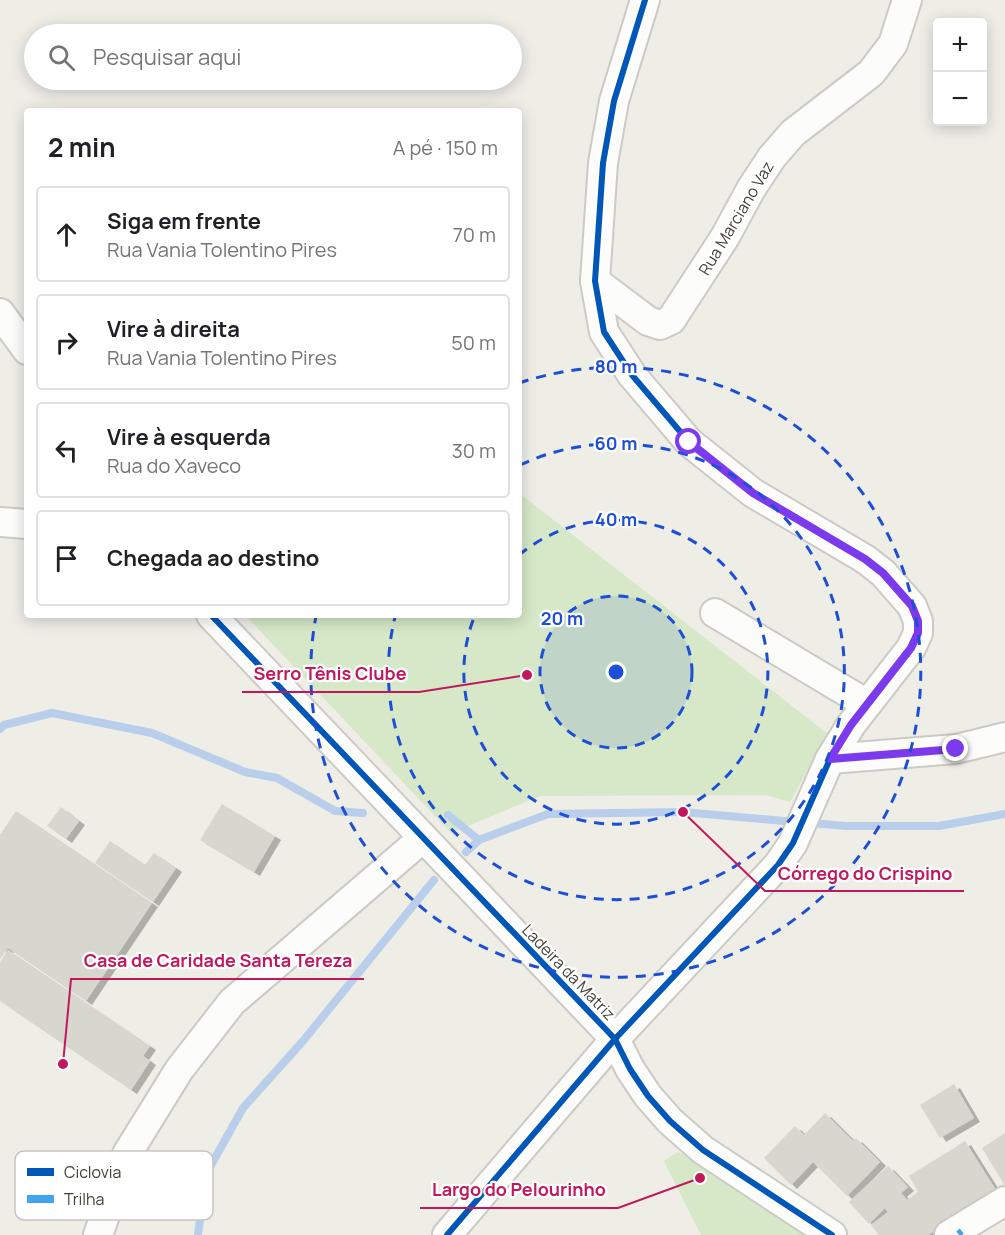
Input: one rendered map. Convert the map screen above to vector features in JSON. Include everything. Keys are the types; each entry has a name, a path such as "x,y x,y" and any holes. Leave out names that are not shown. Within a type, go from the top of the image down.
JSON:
{"street":[{"path":"447,1235 615,1039 778,865 795,838 830,759 851,725 911,648 918,633 918,621 912,606 883,573 865,559 753,493 689,442 632,375 604,332 595,281 603,163 612,111 645,0"},
{"name":"Rua Marciano Vaz","path":"595,281 648,321 660,325 671,320 725,237 772,157 794,133 871,73 893,44 907,0"},
{"path":"0,313 24,346"},
{"path":"0,522 24,525"},
{"path":"715,613 867,704"},
{"name":"Ladeira da Matriz","path":"214,618 615,1039 630,1070 648,1096 670,1120 703,1150 831,1235"},
{"path":"830,759 956,749 1005,737"},
{"path":"129,1151 179,1070 232,1002 423,838"},
{"path":"956,1233 1005,1201"},
{"path":"98,1235 103,1220"}],"green space":[{"path":"522,495 828,734 790,802 766,795 540,796 451,833 248,618 522,618"},
{"path":"678,1152 758,1195 809,1235 701,1235 664,1161"}],"building":[{"path":"222,804 275,836 254,872 200,840"},
{"path":"61,807 79,821 66,839 47,826"},
{"path":"16,811 152,903 86,1001 8,948 0,959 0,835"},
{"path":"110,841 145,865 154,853 176,868 153,902 95,863"},
{"path":"8,950 150,1046 143,1056 150,1061 131,1090 0,1001 0,962"},
{"path":"954,1084 974,1118 940,1138 920,1105"},
{"path":"825,1113 853,1141 856,1138 880,1162 847,1196 813,1162 791,1185 764,1158 795,1126 804,1135"},
{"path":"1005,1133 1005,1186 982,1148"},
{"path":"965,1141 997,1192 928,1235 879,1235 871,1225 888,1212 885,1208 869,1224 849,1202 888,1166 908,1187 901,1193 907,1200 918,1192 909,1176"}],"waterway":[{"path":"0,729 4,725 52,713 152,733 245,772 277,778 335,811 363,813"},
{"path":"466,852 479,840 548,814 683,812 795,822"},
{"path":"810,823 846,826 939,826 1005,814"},
{"path":"448,815 479,840"},
{"path":"213,1162 243,1108 303,1041 434,880"},
{"path":"198,1235 200,1220"}],"marked path":[{"path":"958,1230 962,1235"}],"cycle path":[{"path":"447,1235 615,1039 778,865 793,843 830,759 851,725 911,648 918,633 918,621 912,606 883,573 865,559 753,493 689,442 632,375 604,332 595,281 603,163 614,101 645,0"},
{"path":"214,618 615,1039 630,1069 648,1096 670,1121 703,1150 832,1235"}],"place":[{"name":"Serro Tênis Clube","path":"527,675"},
{"name":"Córrego do Crispino","path":"683,812"},
{"name":"Casa de Caridade Santa Tereza","path":"63,1064"},
{"name":"Largo do Pelourinho","path":"700,1178"}],"route":[{"path":"689,442 753,493 865,559 883,573 912,606 918,621 918,633 911,648 851,725 830,759 956,749"}]}
